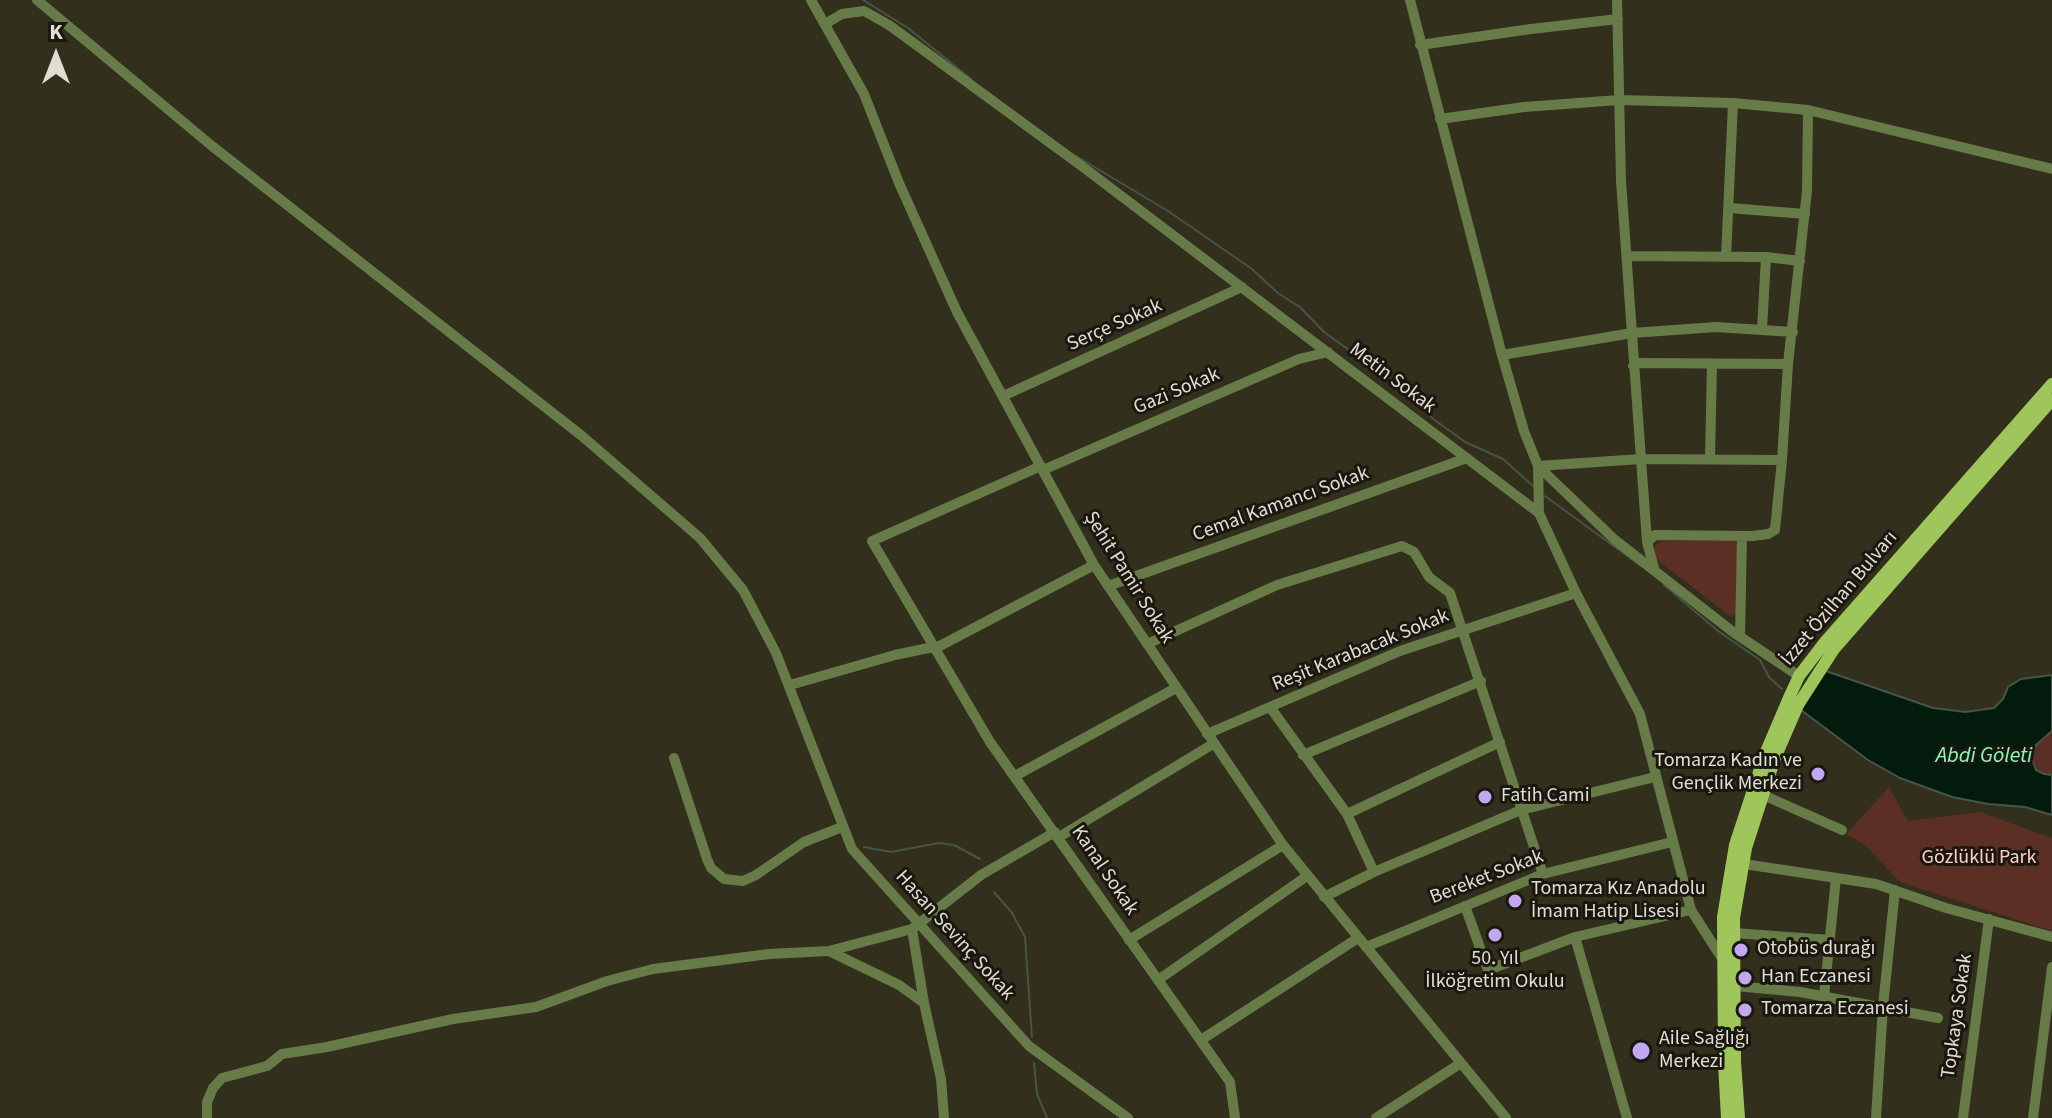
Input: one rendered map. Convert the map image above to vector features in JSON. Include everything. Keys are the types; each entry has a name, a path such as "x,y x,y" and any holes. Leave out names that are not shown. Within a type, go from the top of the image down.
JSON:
{"main road":[{"name":"İzzet Özilhan Bulvarı","path":"1727,1118 1723,917 1735,845 1765,754 1799,676 1825,642 2052,384"},
{"name":"İzzet Özilhan Bulvarı","path":"1739,1118 1735,1062 1734,933 1744,864 1763,795 1798,705 1834,649 2052,400"}],"street":[{"name":"Hasan Sevinç Sokak","path":"37,0 212,146 582,436 700,538 743,590 776,653 852,849 915,927 1029,1046 1128,1118"},
{"name":"Şehit Pamir Sokak","path":"811,0 864,94 957,312 1094,565 1283,845 1506,1118"},
{"path":"1410,0 1502,355 1524,431 1538,466 1539,513"},
{"path":"1617,0 1633,366 1647,542 1654,568"},
{"name":"Metin Sokak","path":"825,24 842,14 864,11 889,25 1242,287 1539,513 1576,593 1640,714 1691,910 1723,960"},
{"path":"1420,45 1618,19"},
{"path":"1440,119 1524,107 1619,100 1733,103 1808,110 2052,169"},
{"path":"1726,257 1733,103"},
{"path":"1647,542 1655,535 1742,536 1768,534 1775,530 1788,364 1805,214 1808,110"},
{"path":"1729,208 1805,214"},
{"path":"1627,256 1766,257 1800,261"},
{"path":"1762,330 1766,257"},
{"name":"Serçe Sokak","path":"1003,396 1242,287"},
{"path":"1502,355 1632,333 1716,327 1793,332"},
{"name":"Gazi Sokak","path":"872,541 1299,359 1328,352"},
{"path":"1633,366 1640,363 1788,364"},
{"path":"1710,459 1712,364"},
{"name":"Cemal Kamancı Sokak","path":"1108,586 1467,458"},
{"path":"1538,466 1641,459 1782,460"},
{"path":"1538,466 1615,540 1654,568 1694,603 1799,676"},
{"path":"1740,637 1742,536"},
{"name":"Kanal Sokak","path":"872,541 990,742 1230,1082 1235,1118"},
{"path":"1147,644 1277,585 1402,546 1414,552 1429,577 1450,593 1543,874"},
{"path":"790,685 895,655 934,648 1094,565"},
{"name":"Reşit Karabacak Sokak","path":"915,927 981,875 1057,834 1210,739 1270,707 1400,651 1576,593"},
{"path":"1303,755 1481,681"},
{"path":"1015,776 1176,688"},
{"path":"1270,707 1347,814 1374,872"},
{"path":"1347,814 1500,742"},
{"path":"674,758 707,859 711,868 724,879 743,881 804,842 843,830"},
{"path":"1324,897 1374,872 1521,810 1655,777"},
{"path":"1763,795 1842,830"},
{"name":"Bereket Sokak","path":"1201,1040 1362,943 1543,874 1672,842"},
{"path":"1129,940 1283,845"},
{"path":"1744,864 1876,884 2052,937"},
{"path":"1158,980 1307,876"},
{"path":"1824,996 1836,878"},
{"path":"1876,1118 1895,890"},
{"path":"1465,906 1488,970 1575,937 1691,910"},
{"name":"Topkaya Sokak","path":"1963,1118 1989,919"},
{"path":"207,1118 207,1102 222,1078 267,1066 282,1054 453,1019 536,1007 607,981 653,969 769,954 829,951 915,927 924,1003 941,1079 944,1118"},
{"path":"1734,933 1830,940"},
{"path":"1575,937 1627,1118"},
{"path":"829,951 899,985 924,1003"},
{"path":"2033,1118 2052,967"},
{"path":"1735,986 1824,996 1938,1018"},
{"path":"1376,1118 1461,1063"}],"green space":[{"path":"1729,540 1737,545 1737,613 1730,616 1656,559 1654,554 1660,541"},
{"path":"2052,731 2052,775 2048,775 2036,770 2031,757 2036,745"},
{"name":"Gözlüklü Park","path":"1889,787 1908,821 1980,812 2052,838 2052,931 1900,882 1865,845 1846,834"}],"water":[{"name":"Abdi Göleti","path":"1823,670 1933,708 1965,712 1994,708 2003,699 2008,687 2021,679 2052,675 2052,731 2036,745 2031,757 2036,770 2052,775 2052,815 2025,807 1952,797 1900,778 1868,760 1801,710"}],"waterway":[{"path":"863,0 908,28 971,79"},
{"path":"1076,156 1168,211 1252,269 1278,293 1301,308 1324,332 1417,399 1432,418 1465,442 1503,459 1533,486"},
{"path":"1545,496 1641,566"},
{"path":"1664,585 1718,631 1760,660 1769,677 1782,689"},
{"path":"864,847 891,852 939,843 954,845 980,859"},
{"path":"994,892 1012,913 1025,937 1032,1037"},
{"path":"1034,1063 1037,1094 1047,1118"}],"place":[{"name":"Tomarza Kadın ve Gençlik Merkezi","path":"1818,774"},
{"name":"Fatih Cami","path":"1485,797"},
{"name":"Tomarza Kız Anadolu İmam Hatip Lisesi","path":"1515,901"},
{"name":"50. Yıl İlköğretim Okulu","path":"1495,935"},
{"name":"Otobüs durağı","path":"1741,950"},
{"name":"Han Eczanesi","path":"1745,978"},
{"name":"Tomarza Eczanesi","path":"1745,1010"},
{"name":"Aile Sağlığı Merkezi","path":"1641,1051"}]}
